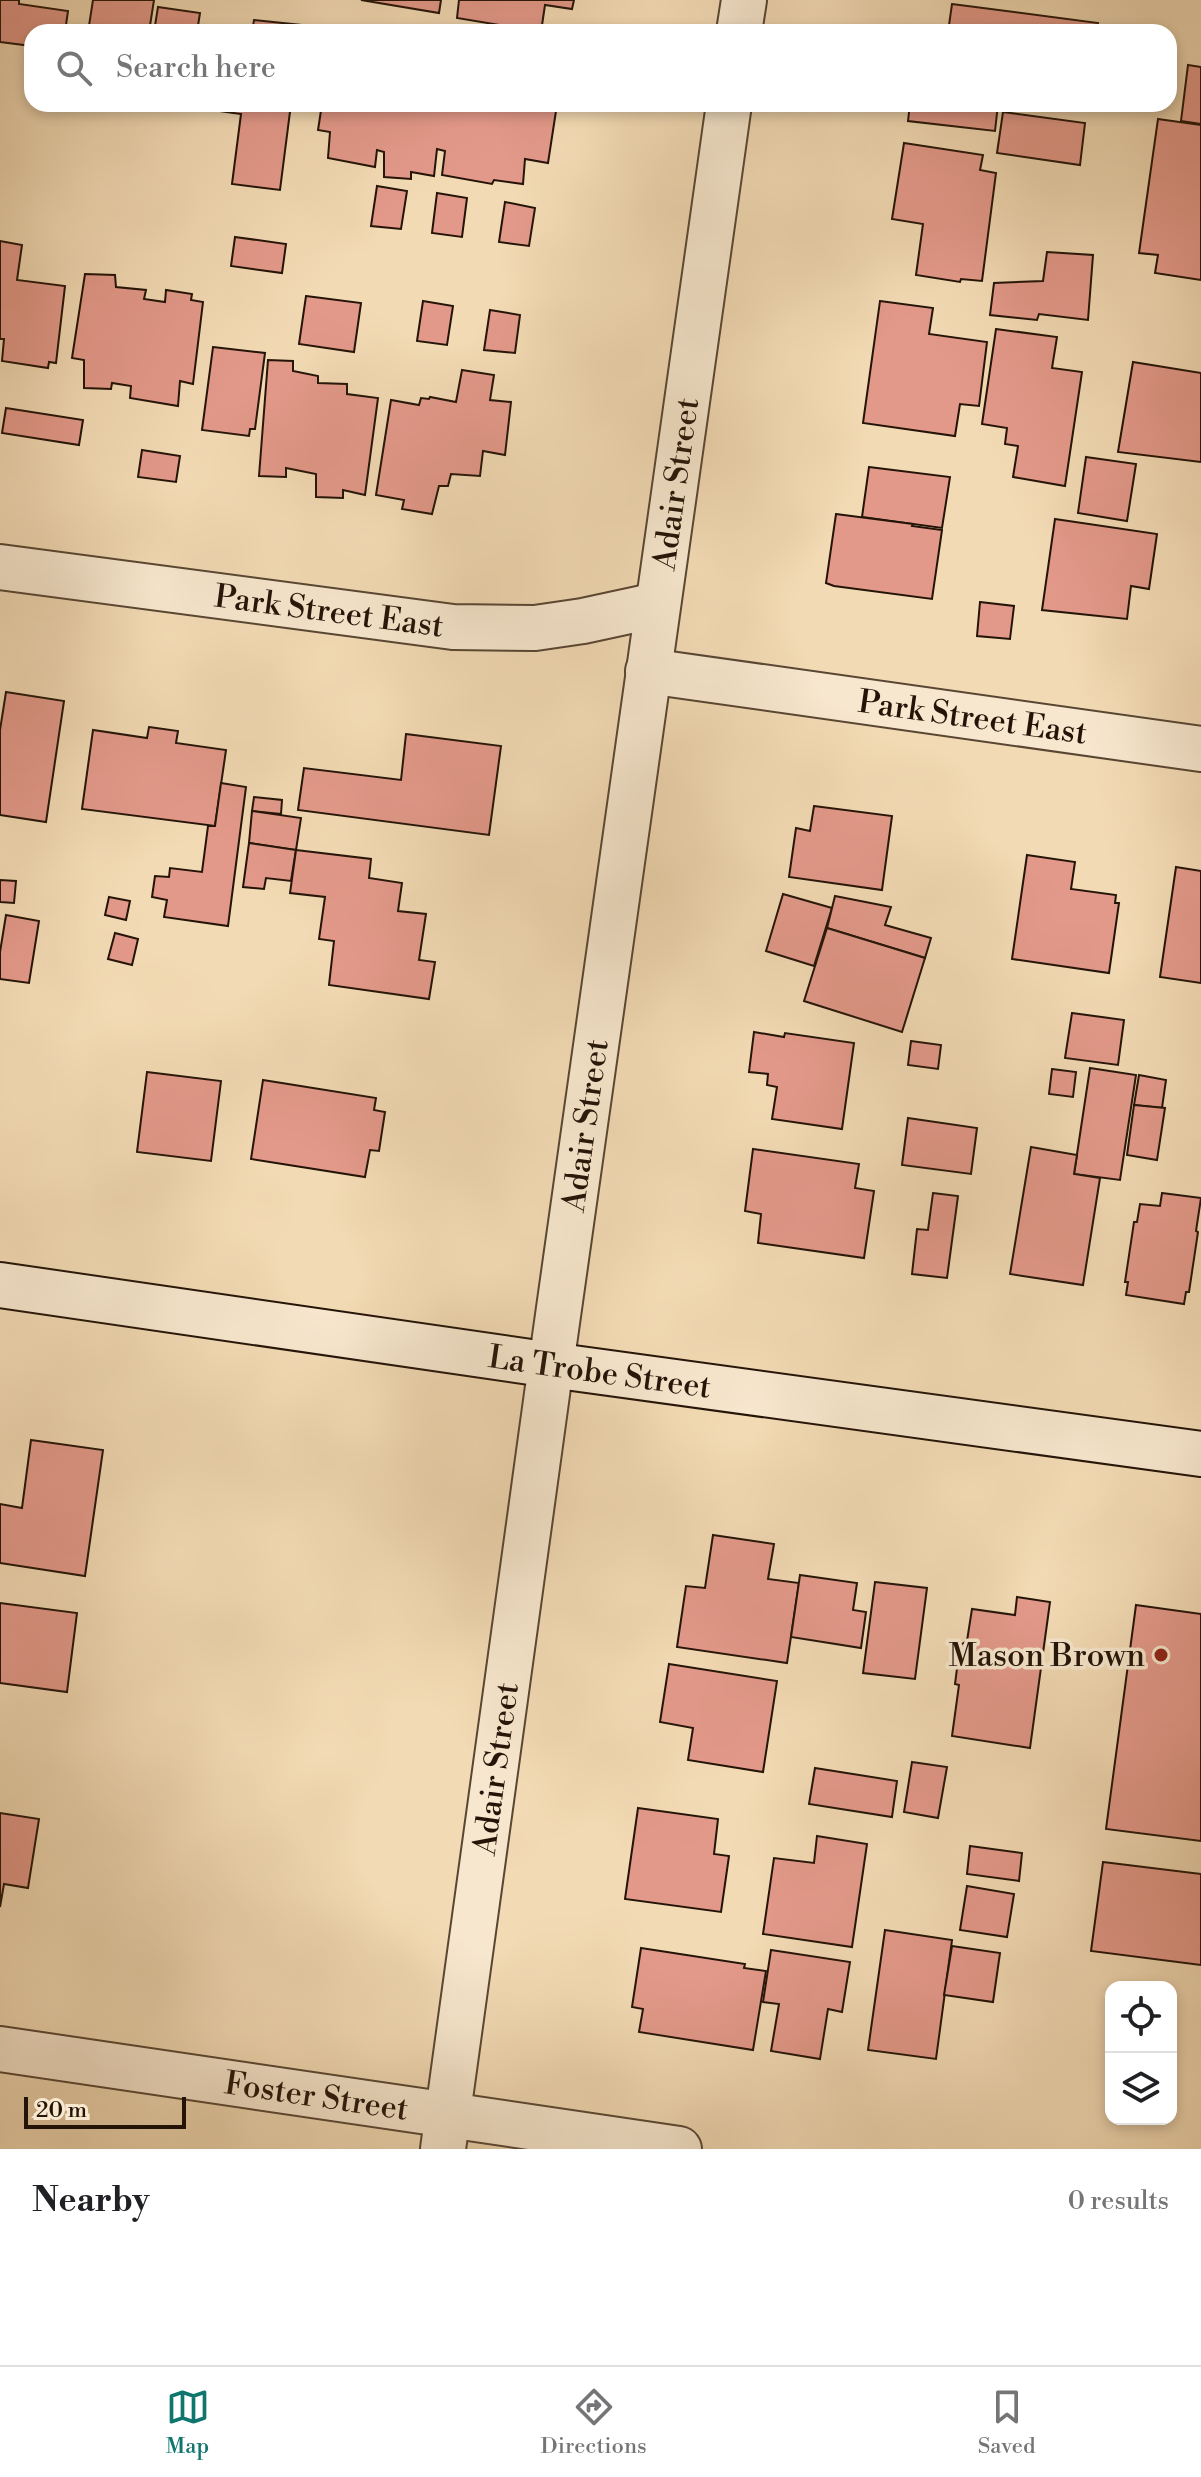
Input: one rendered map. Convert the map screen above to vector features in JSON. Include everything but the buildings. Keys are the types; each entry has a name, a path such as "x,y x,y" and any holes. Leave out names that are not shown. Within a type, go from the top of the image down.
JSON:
{"street":[{"path":"740,24 744,0"},
{"name":"Adair Street","path":"446,2132 728,112"},
{"name":"Park Street East","path":"0,567 453,627 535,628 657,605"},
{"name":"Park Street East","path":"648,671 1201,749"},
{"name":"La Trobe Street","path":"0,1285 551,1365 1201,1454"},
{"name":"Foster Street","path":"0,2049 446,2132 679,2149"}],"place":[{"name":"Mason Brown","path":"1161,1655"}]}
